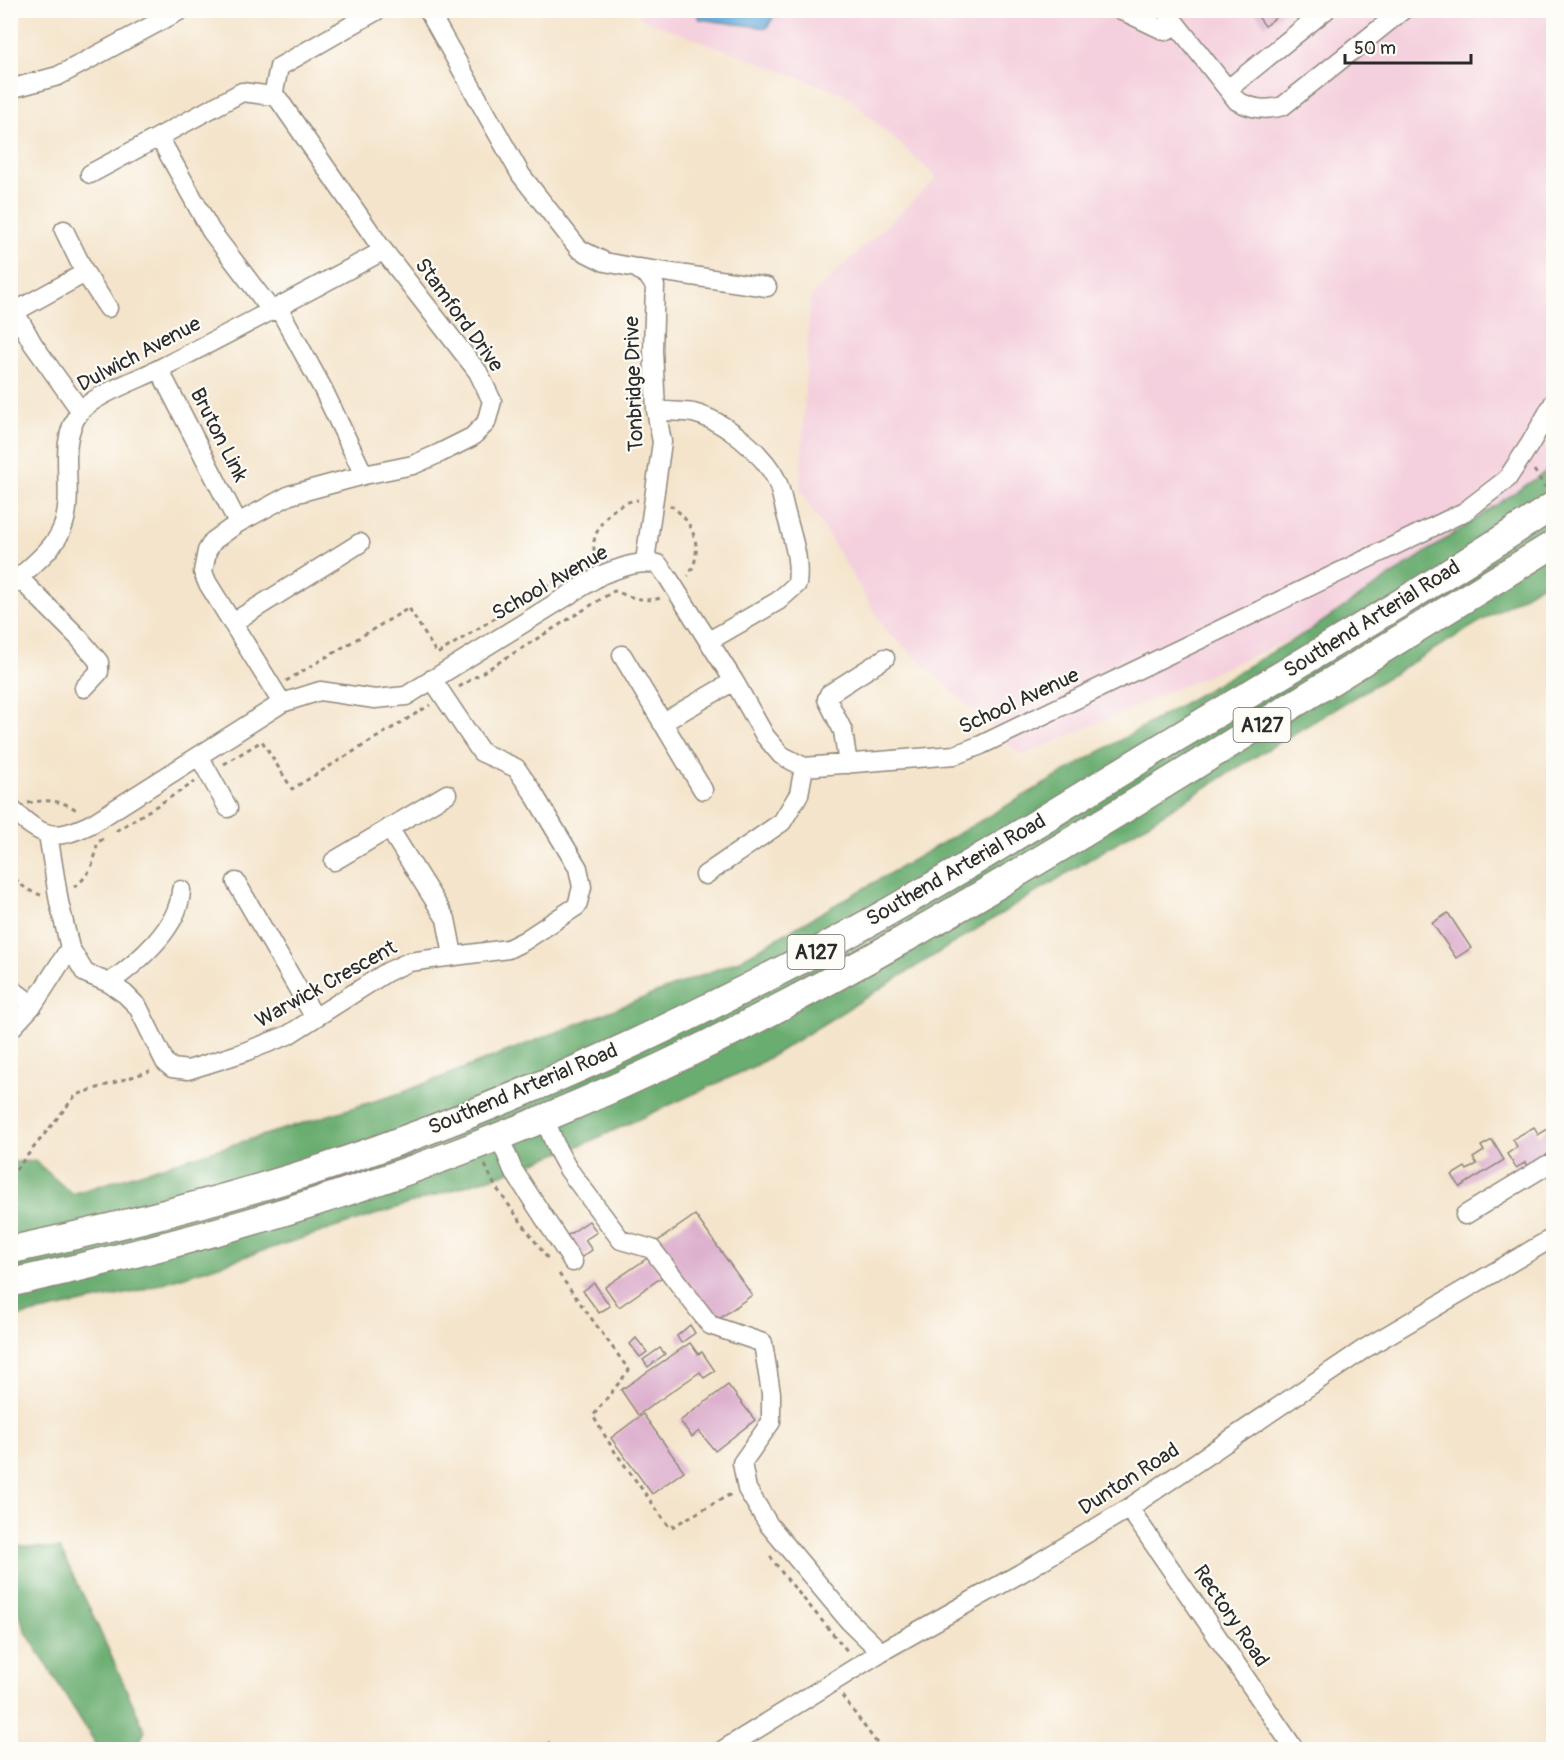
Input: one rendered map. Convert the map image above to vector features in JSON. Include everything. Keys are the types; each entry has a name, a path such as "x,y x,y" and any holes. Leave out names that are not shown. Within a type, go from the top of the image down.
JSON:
{"highway":[{"name":"Southend Arterial Road","path":"10,1250 92,1232 212,1201 328,1166 486,1107 643,1038 797,962 940,882 1336,642 1551,498"},
{"name":"Southend Arterial Road","path":"10,1283 99,1264 333,1198 499,1136 659,1067 809,993 969,903 1358,667 1554,544"}],"street":[{"path":"10,89 58,76 181,10"},
{"path":"90,174 242,92 273,96 279,67 378,10"},
{"path":"428,10 521,175 579,249 605,262 767,287"},
{"path":"1122,10 1165,31 1177,25"},
{"path":"1165,10 1237,101 1249,107 1269,110 1284,106 1403,10"},
{"path":"1228,89 1326,10"},
{"name":"Stamford Drive","path":"273,96 279,100 380,246 478,372 492,401 486,423 472,437 412,465 290,495 238,523 213,542 207,550 203,572 278,696"},
{"path":"159,136 211,231 275,308 323,389 364,475"},
{"path":"64,230 85,273 108,308"},
{"name":"Dulwich Avenue","path":"84,688 99,672 99,662 79,638 14,582 50,546 62,530 66,516 68,446 73,423 81,410 95,399 159,369 377,254 380,246"},
{"name":"Tonbridge Drive","path":"636,268 648,276 655,286 652,350 656,410 662,442 645,561"},
{"path":"81,410 14,316 85,273"},
{"name":"Bruton Link","path":"159,369 238,523"},
{"name":"School Avenue","path":"804,767 955,755 981,745 1464,512 1507,479 1554,402"},
{"path":"656,410 692,413 713,420 742,440 762,458 777,482 795,549 799,567 797,584 778,601 709,641"},
{"path":"232,623 360,543"},
{"path":"645,561 658,564 677,590 734,681 765,736 781,755 804,767 799,794 782,822 705,875"},
{"name":"School Avenue","path":"48,834 58,836 69,834 89,825 199,756 278,696 320,691 375,699 406,696 602,575 645,561"},
{"path":"622,655 703,790"},
{"path":"848,764 843,731 827,699 829,694 885,658"},
{"name":"Warwick Crescent","path":"165,1062 172,1068 189,1070 242,1053 288,1035 387,972 409,962 508,949 577,906 582,887 578,868 532,791 516,768 481,752 432,679"},
{"path":"662,723 734,681"},
{"path":"199,756 228,808"},
{"path":"333,861 447,794"},
{"path":"13,810 34,828 48,834 57,893 70,948 85,973 109,983 138,1007 165,1062"},
{"path":"389,828 446,919 453,955"},
{"path":"236,882 315,1018"},
{"path":"109,983 137,963 156,940 174,916 181,890"},
{"path":"10,1030 33,1005 70,948"},
{"path":"10,988 33,1005"},
{"path":"544,1117 557,1149 568,1168 621,1240 652,1249 710,1325 763,1342 771,1393 771,1422 742,1463 747,1489 769,1525 793,1555 849,1621 881,1652"},
{"path":"499,1136 513,1170 566,1268"},
{"path":"1466,1215 1544,1167 1548,1165 1554,1167"},
{"name":"Dunton Road","path":"723,1749 881,1652 1021,1573 1129,1508 1364,1349 1554,1237"},
{"name":"Rectory Road","path":"1129,1508 1295,1749"}],"path":[{"path":"1533,468 1551,498"},
{"path":"653,499 665,501 688,520 697,555 694,566 677,590 656,600 614,591 602,575 593,543 606,515 631,501 653,499"},
{"path":"278,696 408,608 437,654 595,556"},
{"path":"10,871 27,890 39,895 70,890 80,883 95,859 98,843 262,741 292,789 614,591"},
{"path":"13,810 28,802 54,800 66,803 77,810 85,816 89,825"},
{"path":"10,1177 76,1095 147,1072 165,1062"},
{"path":"481,1157 495,1186 552,1264"},
{"path":"566,1268 629,1370 593,1416 613,1449 670,1528 729,1495 736,1505"},
{"path":"769,1555 859,1666"},
{"path":"832,1683 882,1749"}],"shaded area":[{"path":"636,11 1553,11 1553,467 1307,632 1022,756 885,629 800,489 810,297 937,178 846,95 642,19"}],"green space":[{"path":"1553,467 1553,578 1258,755 757,1065 584,1144 496,1176 135,1292 11,1318 10,1162 35,1161 72,1194 401,1093 738,961 1307,632"},
{"path":"18,1546 60,1549 145,1731 136,1749 99,1749 26,1632 11,1592 11,1557"}],"water":[{"path":"696,11 777,11 767,28 699,19"}],"building":[{"path":"1253,10 1285,10 1265,26"},
{"path":"1448,913 1471,948 1456,958 1432,923"},
{"path":"1534,1127 1538,1135 1551,1127 1554,1131 1554,1151 1528,1166 1526,1162 1516,1168 1507,1154 1517,1147 1513,1139"},
{"path":"1492,1140 1504,1160 1460,1187 1452,1175 1465,1167 1467,1170 1477,1164 1473,1158 1484,1151 1481,1146"},
{"path":"695,1215 752,1295 712,1324 655,1243"},
{"path":"589,1221 597,1232 585,1240 592,1250 576,1261 561,1240"},
{"path":"649,1257 662,1277 619,1307 605,1287"},
{"path":"594,1283 610,1306 599,1313 583,1291"},
{"path":"690,1325 695,1333 681,1343 677,1336"},
{"path":"636,1338 647,1352 640,1357 630,1344"},
{"path":"690,1343 698,1354 702,1352 715,1371 704,1378 700,1372 638,1415 621,1390"},
{"path":"660,1348 665,1354 648,1367 643,1360"},
{"path":"728,1385 755,1420 715,1451 699,1431 692,1437 680,1421"},
{"path":"643,1414 684,1471 652,1494 611,1438"},
{"path":"549,1742 554,1750 532,1750 542,1743 544,1746"}]}
